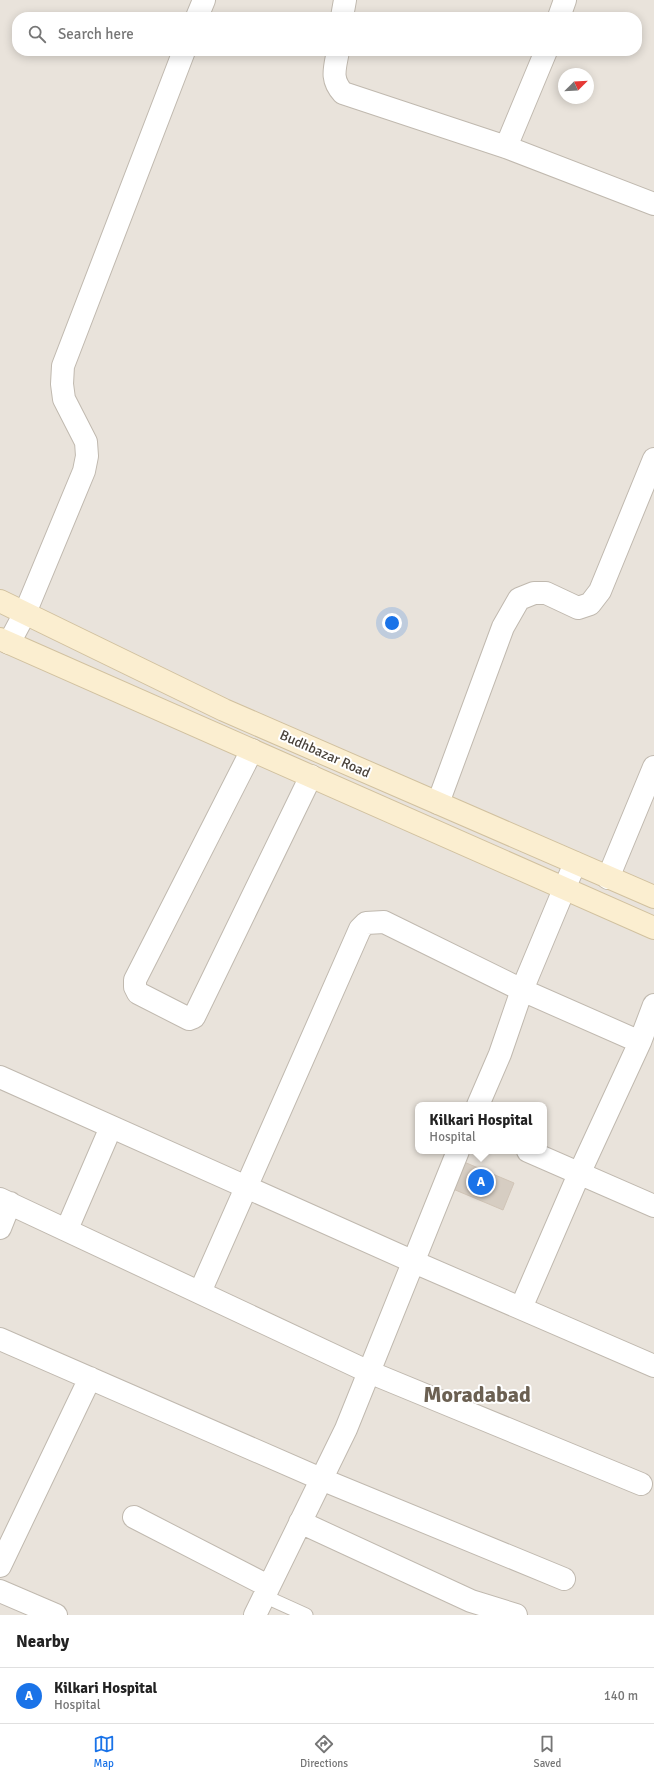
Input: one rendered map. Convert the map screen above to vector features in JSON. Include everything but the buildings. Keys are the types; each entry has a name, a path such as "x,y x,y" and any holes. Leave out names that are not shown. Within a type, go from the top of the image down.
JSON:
{"street":[{"path":"199,12 204,0"},
{"path":"343,12 345,0"},
{"path":"561,12 565,0"},
{"path":"4,641 25,613 84,471 87,456 86,442 64,399 62,366 182,56"},
{"path":"337,56 334,78 336,86 343,93 506,147 654,204"},
{"path":"506,147 544,56"},
{"path":"444,835 446,807 503,627 519,599 534,593 546,592 578,608 590,604 600,591 654,459"},
{"name":"Budhbazar Road","path":"0,601 224,710 654,897"},
{"name":"Budhbazar Road","path":"4,641 654,928"},
{"path":"252,750 135,980 134,987 138,993 189,1019 194,1018 311,776"},
{"path":"608,878 654,768"},
{"path":"479,1102 500,1054 522,990 575,863"},
{"path":"200,1292 360,929 366,923 384,922 522,990 640,1042"},
{"path":"521,1308 579,1174 640,1042 654,1005"},
{"path":"0,1077 414,1262 654,1366"},
{"path":"67,1229 111,1127"},
{"path":"134,1516 262,1599 346,1429 457,1154"},
{"path":"535,1154 654,1206"},
{"path":"0,1228 5,1201 369,1372 641,1484"},
{"path":"0,1339 321,1479 564,1579"},
{"path":"0,1566 90,1378"},
{"path":"300,1522 471,1601 516,1615"},
{"path":"0,1591 56,1615"}],"lane":[{"path":"262,1599 306,1615"}],"shaded area":[{"path":"0,0 654,0 654,1615 0,1615"}],"place":[{"name":"Kilkari Hospital","path":"481,1182"}],"district":[{"name":"Moradabad","path":"477,1394"}]}
